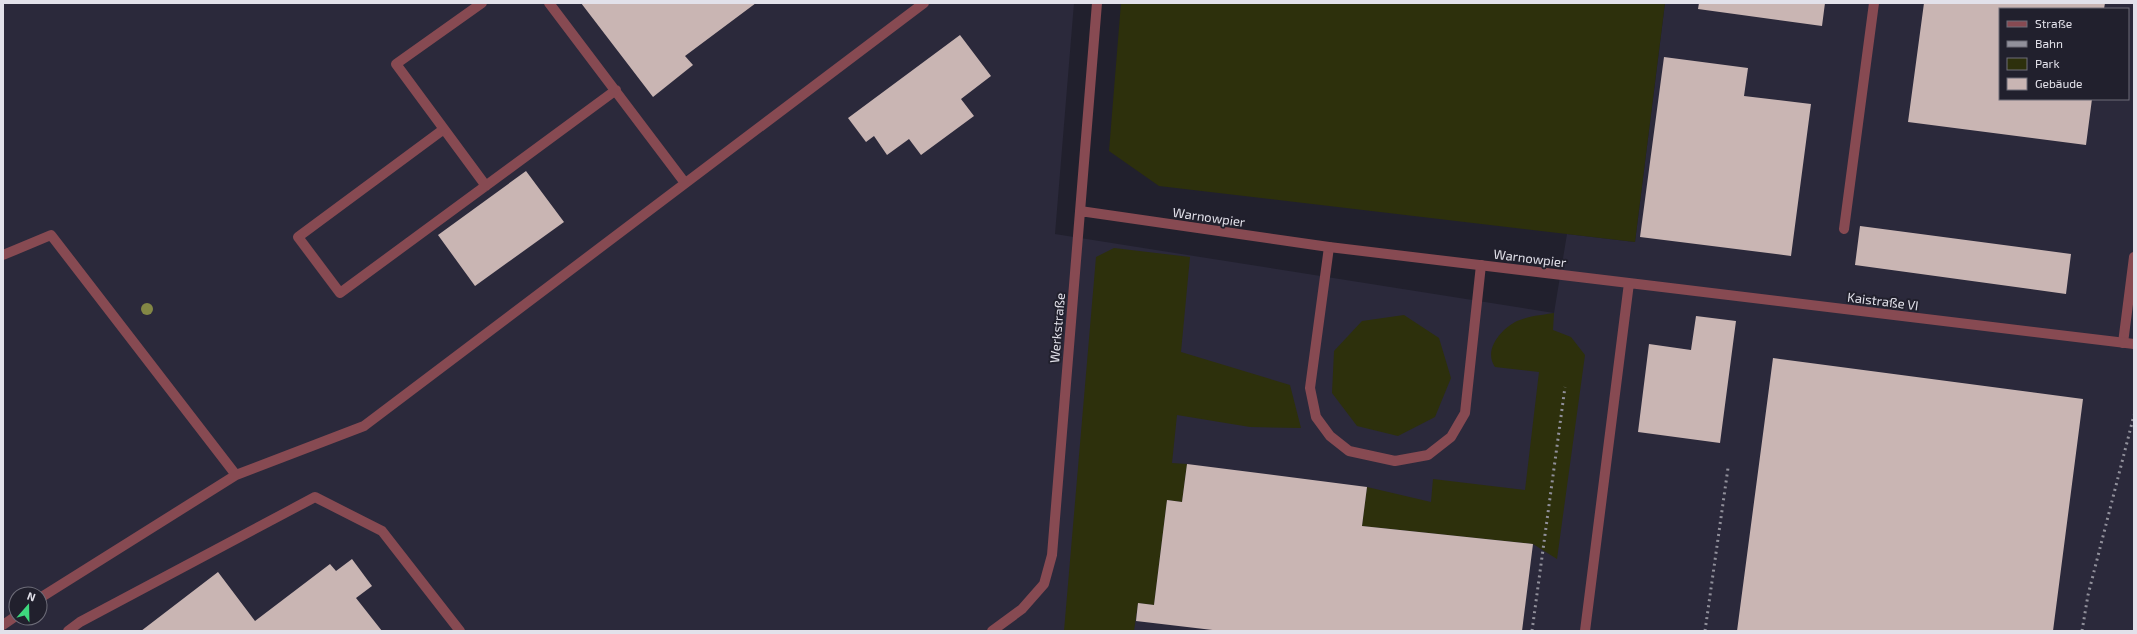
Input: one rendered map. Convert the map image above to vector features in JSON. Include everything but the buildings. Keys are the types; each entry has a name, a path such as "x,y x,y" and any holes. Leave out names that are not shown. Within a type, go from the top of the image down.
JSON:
{"street":[{"path":"482,3 396,64 486,186"},
{"path":"549,3 685,183"},
{"path":"48,593 236,475 364,426 924,3"},
{"name":"Werkstraße","path":"992,631 1022,609 1044,584 1052,555 1097,3"},
{"path":"1844,229 1874,3"},
{"path":"444,129 298,236 340,293 616,90"},
{"name":"Warnowpier","path":"1080,211 1329,247 1629,283"},
{"path":"3,255 51,236 236,475"},
{"path":"1329,247 1310,388 1316,417 1330,436 1349,451 1395,460 1428,455 1451,438 1465,413 1481,265"},
{"path":"2123,342 2134,257"},
{"path":"1585,631 1629,283"},
{"name":"Kaistraße VI","path":"1629,283 2134,344"},
{"path":"68,631 80,622 315,497 382,531 460,631"}],"shaded area":[{"path":"3,3 1074,3 1055,234 1554,313 1567,234 1635,242 1665,3 2134,3 2134,631 3,631"}],"green space":[{"path":"1121,3 1665,3 1635,242 1159,186 1109,151"},
{"path":"1114,248 1190,257 1181,352 1290,385 1301,428 1250,427 1177,415 1172,463 1187,464 1182,502 1167,500 1154,605 1138,603 1134,631 1064,631 1096,257"},
{"path":"1554,313 1553,330 1571,337 1585,355 1557,559 1533,544 1362,526 1367,487 1431,502 1433,479 1525,490 1539,372 1495,367 1491,354 1492,347 1505,329 1517,321"},
{"path":"1404,315 1439,338 1451,378 1435,417 1398,436 1357,426 1332,393 1334,351 1362,321"}],"railway":[{"path":"1532,631 1565,387"},
{"path":"2082,631 2088,595 2134,415"},
{"path":"1705,631 1728,468"}]}
